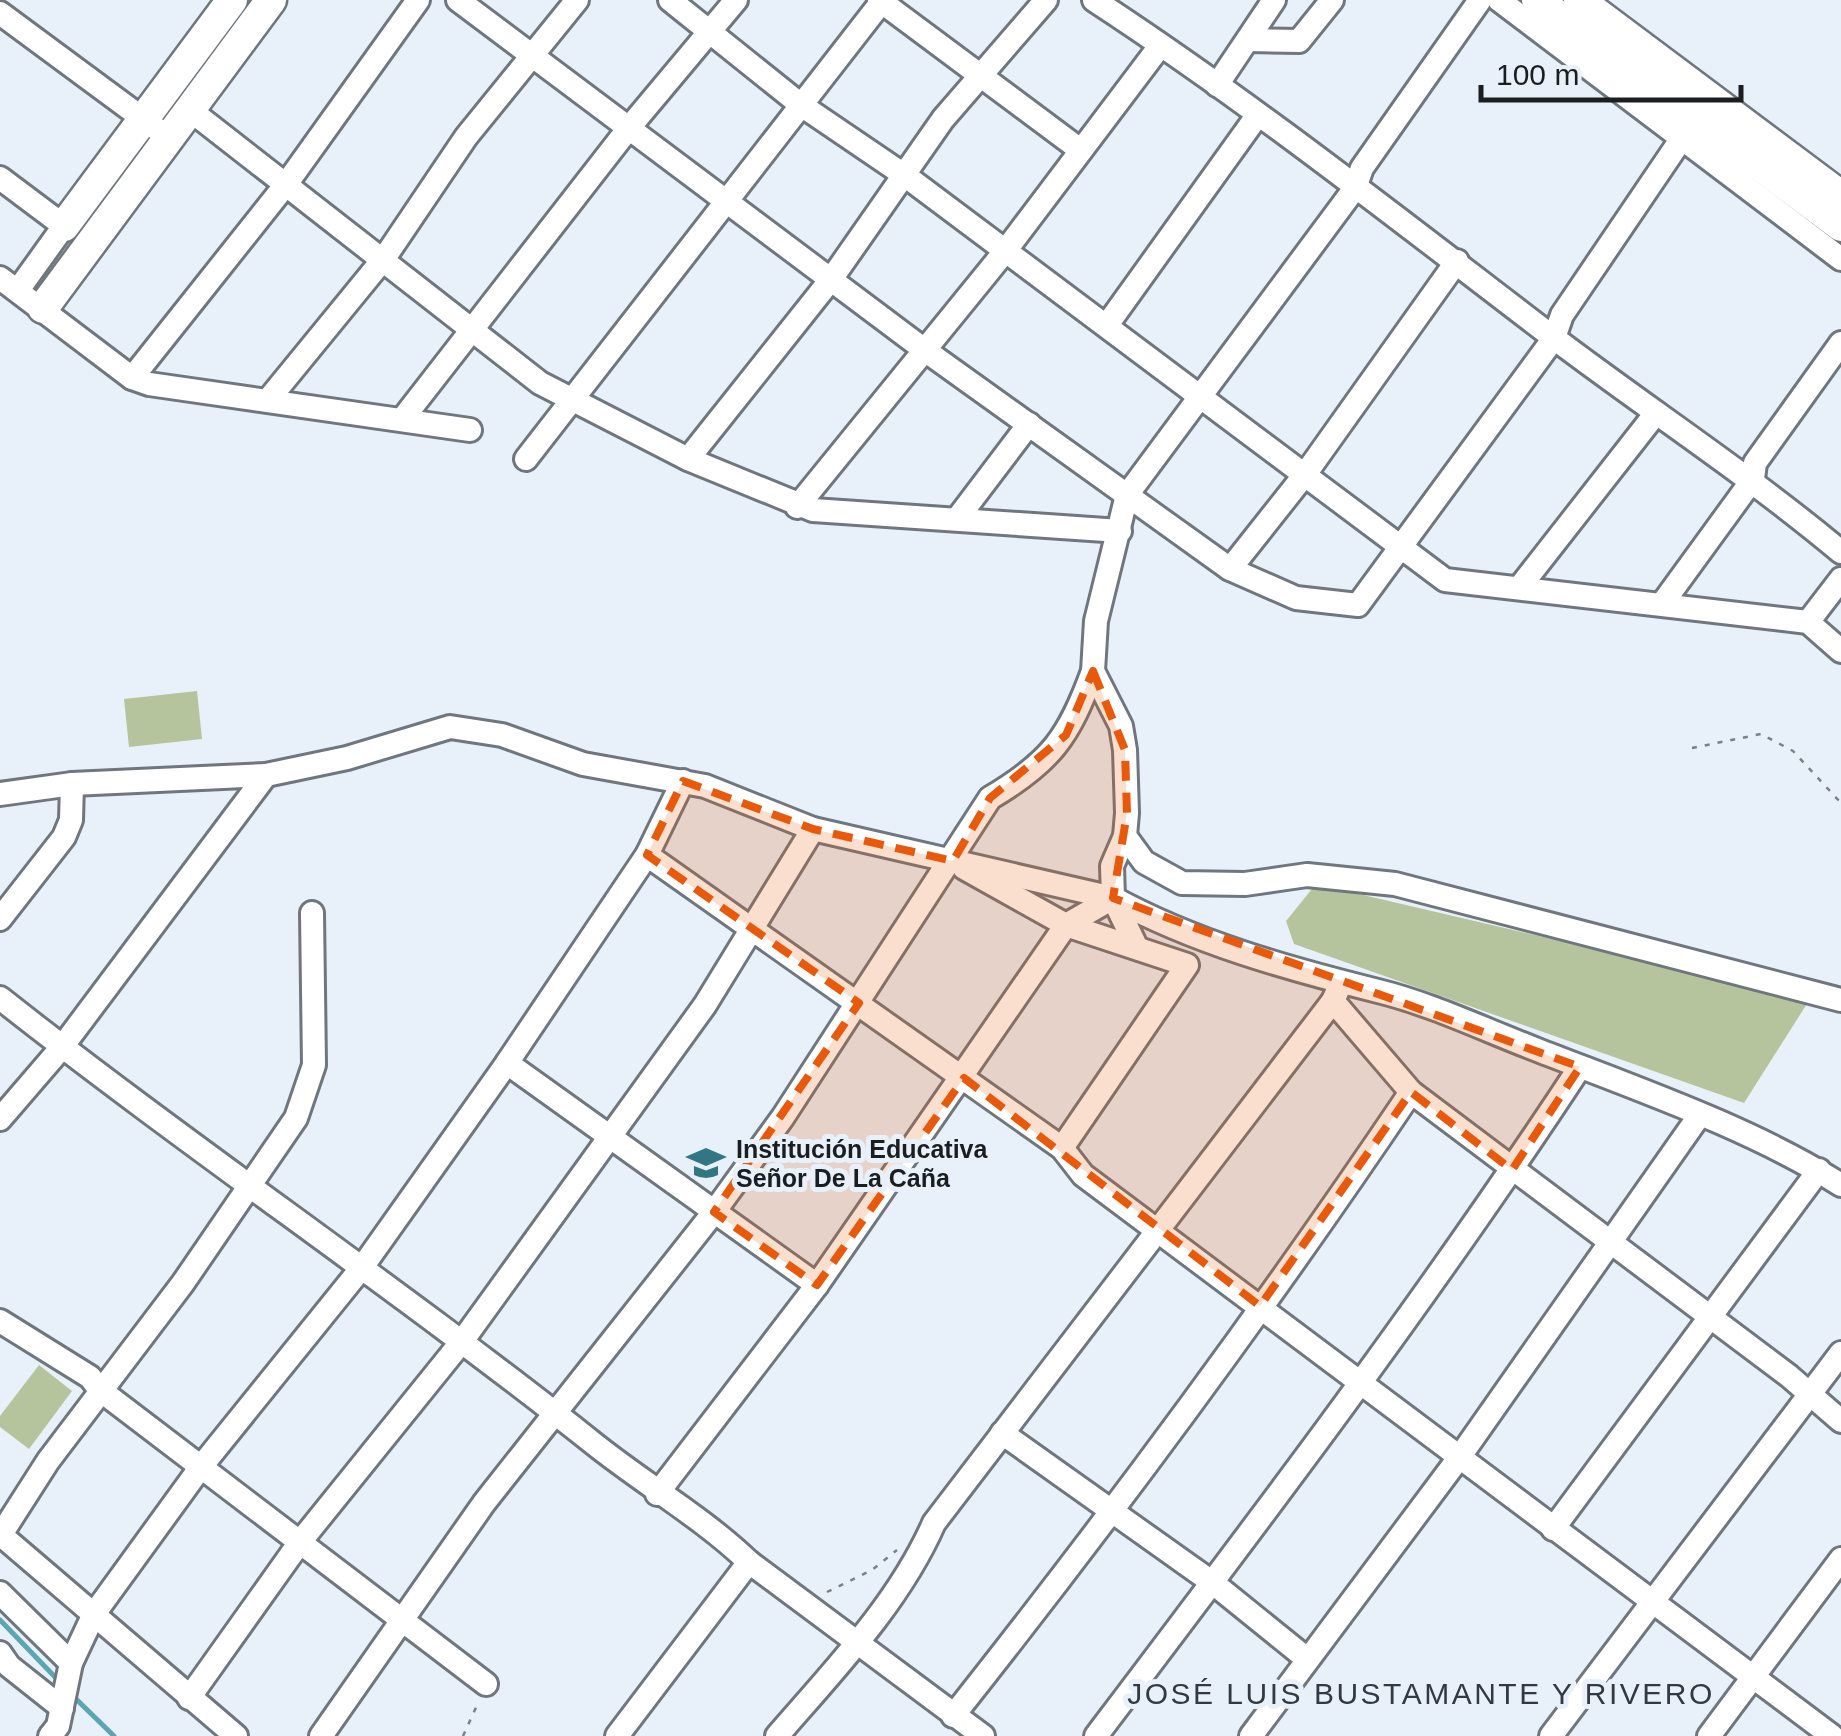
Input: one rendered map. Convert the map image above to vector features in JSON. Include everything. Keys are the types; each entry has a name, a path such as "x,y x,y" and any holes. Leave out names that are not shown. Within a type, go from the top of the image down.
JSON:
{"main road":[{"path":"21,292 169,138 271,0"},
{"path":"1538,0 1678,126 1841,226"},
{"path":"1579,0 1841,196"},
{"path":"64,226 144,119 223,3"}],"street":[{"path":"132,378 287,184 418,0"},
{"path":"458,0 926,351 1230,569 1296,598 1358,605 1554,338 1562,315 1678,126"},
{"path":"268,400 385,257 466,137 577,0"},
{"path":"670,0 801,105 1107,324 1445,580 1808,622 1841,650"},
{"path":"404,418 628,129 736,0"},
{"path":"688,459 832,278 977,75 1046,0"},
{"path":"1094,0 1218,85 1457,261 1554,338 1753,479 1841,552"},
{"path":"1218,85 1274,0"},
{"path":"1248,40 1299,41 1332,0"},
{"path":"321,1736 553,1412 714,1212 859,1003 990,798 1039,766 1066,736 1092,672 1096,621 1127,495 1355,188 1362,168 1480,0"},
{"path":"1500,0 1678,126 1841,260"},
{"path":"526,459 881,1 1079,150"},
{"path":"0,13 169,138"},
{"path":"797,507 1006,250 1160,46"},
{"path":"190,110 385,257 473,332 571,400 688,459 797,507 1120,531"},
{"path":"1107,324 1257,116"},
{"path":"0,178 64,226 21,292 132,378 470,430"},
{"path":"1230,569 1306,473 1457,261"},
{"path":"1662,604 1753,479 1755,464 1841,343"},
{"path":"1519,588 1656,413"},
{"path":"957,519 1029,424"},
{"path":"1808,622 1841,579"},
{"path":"1092,672 1121,726 1127,781 1125,836 1112,866 1113,898 1136,946"},
{"path":"0,794 72,784 266,775 348,758 450,727 502,736 606,769 683,780 813,828 1113,898 1152,918 1336,992 1414,1003 1580,1066 1818,1170 1841,1185"},
{"path":"0,1119 62,1047 266,775"},
{"path":"60,1727 72,1663 94,1614 200,1468 363,1266 507,1063 648,855 683,780"},
{"path":"0,920 64,837 71,820 72,784"},
{"path":"189,1698 300,1542 463,1340 705,1004 813,828"},
{"path":"1125,836 1144,862 1182,883 1245,884 1307,876 1395,884 1841,1000"},
{"path":"648,855 1062,1148 1083,1175 1461,1455 1553,1529 1654,1598 1752,1679 1832,1736"},
{"path":"952,861 1066,925 1188,964 1062,1148"},
{"path":"656,1494 818,1286 1066,925 1113,898"},
{"path":"236,1736 0,1535 296,1118 314,1065 312,913"},
{"path":"1336,992 1411,1092 1788,1376 1841,1422"},
{"path":"777,1736 858,1641 921,1553 934,1523 1160,1232 1336,992"},
{"path":"0,998 463,1340 656,1494 726,1539 749,1562 983,1736"},
{"path":"507,1063 818,1286"},
{"path":"1096,1736 1360,1382 1512,1170 1580,1066"},
{"path":"954,1716 1260,1306 1411,1092"},
{"path":"1251,1736 1461,1455 1612,1246 1699,1116"},
{"path":"1553,1529 1818,1170"},
{"path":"0,1322 90,1376 100,1390 200,1468 486,1684"},
{"path":"1552,1736 1841,1353"},
{"path":"1002,1433 1213,1582 1308,1659"},
{"path":"1709,1736 1841,1559"},
{"path":"617,1736 749,1562"},
{"path":"0,1592 72,1663"},
{"path":"0,1653 60,1727"}],"path":[{"path":"1692,748 1761,734 1792,751 1841,803"},
{"path":"804,1602 872,1570 899,1548"},
{"path":"463,1736 486,1684"}],"highlighted area":[{"path":"1093,671 1125,750 1127,813 1113,898 1580,1067 1512,1170 1411,1092 1260,1306 964,1078 817,1285 714,1212 859,1003 647,855 683,781 813,829 953,861 990,798 1066,735"}],"green space":[{"path":"197,691 202,739 129,747 124,699"},
{"path":"1316,884 1810,999 1744,1103 1294,944 1286,921"},
{"path":"39,1365 72,1391 29,1449 0,1427 0,1416"}],"waterway":[{"path":"0,1620 56,1678"},
{"path":"75,1698 114,1736"}],"place":[{"name":"Institución Educativa Señor De La Caña","path":"706,1163"}],"district":[{"name":"JOSÉ LUIS BUSTAMANTE Y RIVERO","path":"1421,1694"}]}
